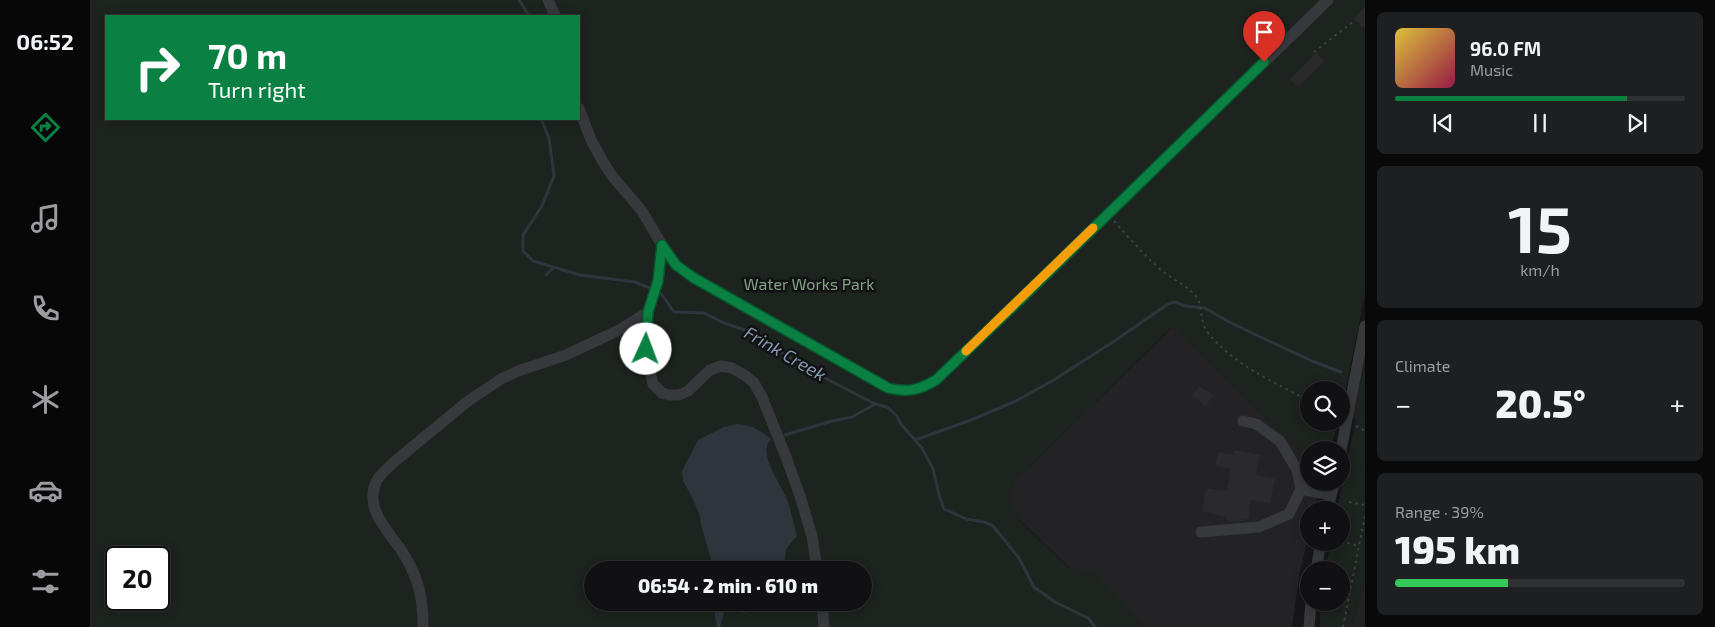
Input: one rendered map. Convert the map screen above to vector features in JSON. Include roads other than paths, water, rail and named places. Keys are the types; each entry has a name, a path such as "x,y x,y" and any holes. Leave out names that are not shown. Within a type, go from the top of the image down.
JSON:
{"street":[{"path":"548,0 555,15"},
{"path":"580,111 591,140 603,162 613,177 642,211 676,265 694,278 888,388 901,391 914,390 936,380 1328,0"},
{"path":"662,245 658,281 648,312 646,359 653,384 662,393 678,395 688,391 710,370 722,366 732,368 754,383 762,397 800,496 812,536 816,561"},
{"path":"423,627 422,601 415,576 375,511 372,500 376,481 394,462 486,388 518,371 566,355 621,329 648,312"},
{"path":"1343,441 1365,326"},
{"path":"1243,421 1256,424 1280,442 1297,470 1300,484"},
{"path":"1201,532 1259,528 1289,514 1300,491"},
{"path":"1311,491 1331,495"},
{"path":"1330,501 1332,491"},
{"path":"823,611 824,627"},
{"path":"1309,627 1310,611"}],"waterway":[{"name":"Frink Creek","path":"519,0 528,15"},
{"name":"Frink Creek","path":"541,120 549,138 554,176 542,206 523,235 523,251 533,261 580,275 635,282 652,289"},
{"path":"546,275 554,267"},
{"name":"Frink Creek","path":"658,291 674,312 704,313 724,323 748,331 802,366 875,404 887,407 897,416 900,423 922,448 933,469 944,509 966,519 984,522 993,526 1019,558 1034,587 1055,602 1088,618 1095,627"},
{"path":"915,440 971,420 1016,401 1052,381 1168,304 1174,302 1186,306 1205,308 1269,341 1341,372"},
{"path":"785,435 852,417 875,404"}],"park label":[{"name":"Water Works Park","path":"809,284"}]}
